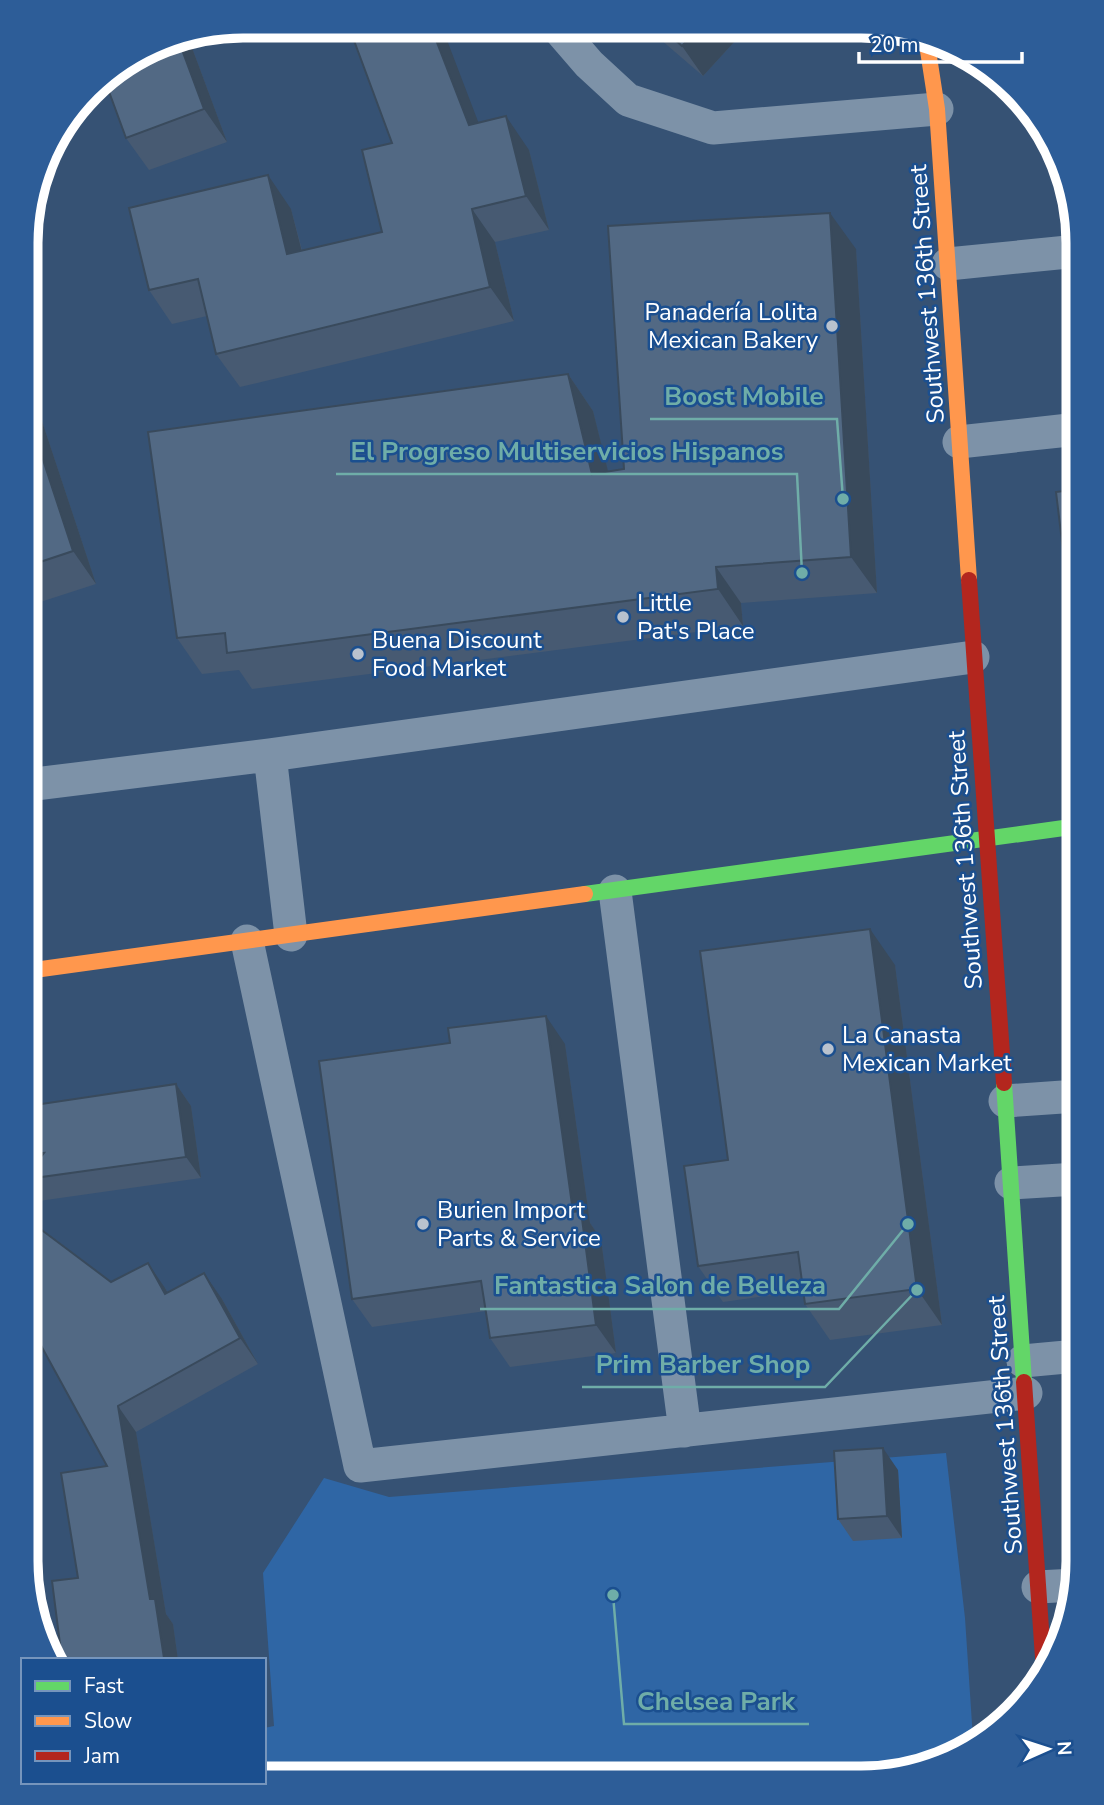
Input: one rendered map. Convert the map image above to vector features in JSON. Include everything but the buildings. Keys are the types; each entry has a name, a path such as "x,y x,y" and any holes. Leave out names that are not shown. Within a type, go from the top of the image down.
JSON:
{"street":[{"name":"Southwest 136th Street","path":"929,51 937,108 1043,1654"},
{"path":"38,970 1066,828"}],"lane":[{"path":"567,38 589,64 628,100 713,128 937,108"},
{"path":"948,264 1066,252"},
{"path":"959,442 1066,430"},
{"path":"38,784 270,755 973,657"},
{"path":"270,755 291,934"},
{"path":"615,891 685,1430"},
{"path":"247,941 360,1466 685,1430 1024,1377 1065,1361"},
{"path":"1005,1101 1065,1097"},
{"path":"1011,1183 1065,1180"},
{"path":"1038,1587 1064,1586"}],"shaded area":[{"path":"946,1453 965,1618 973,1732 926,1756 874,1766 266,1766 266,1728 274,1726 263,1573 324,1478 389,1497"}],"traffic: fast":[{"path":"585,894 1066,828"},
{"path":"1004,1083 1024,1382"}],"traffic: slow":[{"path":"928,50 937,109 969,580"},
{"path":"38,969 585,894"}],"traffic: jam":[{"path":"969,580 1004,1083"},
{"path":"1024,1382 1043,1654"}],"place":[{"name":"Panadería Lolita Mexican Bakery","path":"832,326"},
{"name":"Boost Mobile","path":"843,499"},
{"name":"El Progreso Multiservicios Hispanos","path":"802,573"},
{"name":"Little Pat's Place","path":"623,617"},
{"name":"Buena Discount Food Market","path":"358,654"},
{"name":"La Canasta Mexican Market","path":"828,1049"},
{"name":"Burien Import Parts & Service","path":"423,1224"},
{"name":"Fantastica Salon de Belleza","path":"908,1224"},
{"name":"Prim Barber Shop","path":"917,1290"},
{"name":"Chelsea Park","path":"613,1595"}]}
